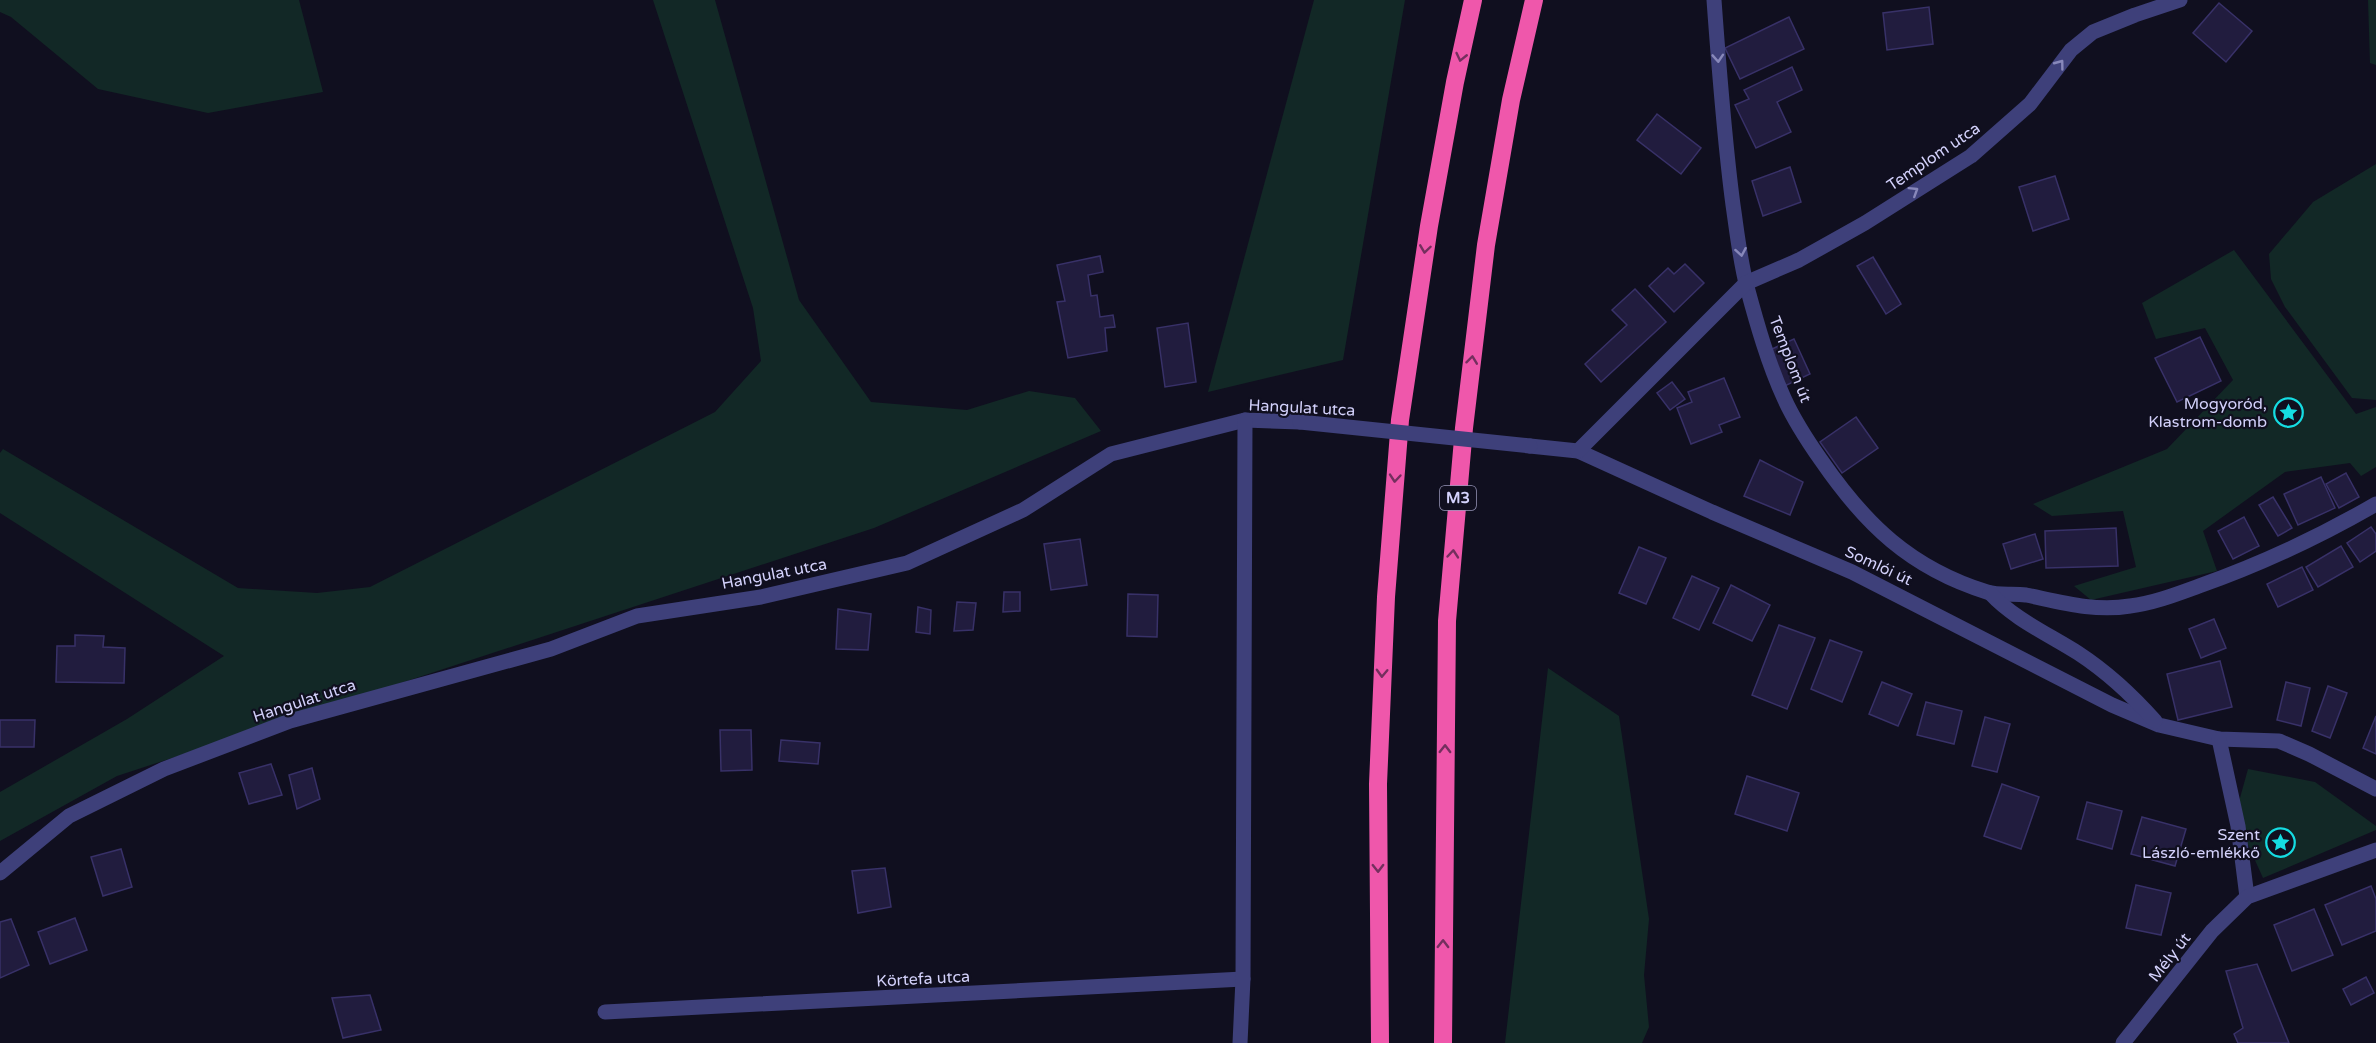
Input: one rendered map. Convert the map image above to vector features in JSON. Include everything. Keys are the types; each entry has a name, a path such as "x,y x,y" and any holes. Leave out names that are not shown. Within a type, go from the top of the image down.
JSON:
{"highway":[{"path":"1380,1043 1378,784 1386,597 1400,420 1428,226 1473,0"},
{"name":"M3","path":"1443,1043 1447,621 1464,428 1486,245 1511,100 1534,0"}],"street":[{"path":"1714,0 1724,136 1746,284"},
{"name":"Templom utca","path":"1578,451 1746,284 1799,260 1865,223 1971,156 2030,104 2071,50 2093,32 2180,0"},
{"name":"Templom út","path":"1746,284 1783,396 1799,427 1830,473"},
{"path":"1240,1043 1243,979 1245,420"},
{"name":"Hangulat utca","path":"0,873 69,816 164,769 290,721 551,649 637,616 761,597 907,563 1023,510 1111,454 1245,420 1300,422 1578,451"},
{"name":"Somlói út","path":"1578,451 1852,572 2112,705 2159,725 2219,739 2279,741 2376,789"},
{"name":"Somlói út","path":"1830,473 1852,503 1876,529 1928,567 1990,593 2022,595 2096,608 2130,606 2171,596 2245,568 2325,533 2376,504"},
{"name":"Somlói út","path":"1990,593 2004,608 2080,655 2106,675 2134,698 2159,725"},
{"path":"2219,739 2238,826 2247,897 2376,850"},
{"name":"Mély út","path":"2123,1043 2212,931 2247,897"},
{"name":"Körtefa utca","path":"605,1012 1243,979"}],"green space":[{"path":"0,0 299,0 323,92 208,113 98,89 11,17 0,12"},
{"path":"653,0 715,0 799,300 871,402 967,410 1029,391 1075,398 1101,431 874,528 117,776 0,841 0,792 127,719 224,656 0,513 0,453 3,449 238,588 317,593 370,587 715,412 761,361 753,308"},
{"path":"1314,0 1405,0 1343,360 1208,392"},
{"path":"2368,0 2376,0 2376,65 2370,63"},
{"path":"2376,164 2376,400 2352,398 2285,307 2271,279 2269,254 2313,202"},
{"path":"2234,250 2356,414 2376,407 2376,467 2361,476 2350,463 2285,472 2203,531 2217,571 2091,600 2074,586 2136,567 2123,511 2052,516 2033,504 2167,449 2233,380 2205,328 2156,339 2142,303"},
{"path":"1548,668 1619,716 1649,919 1644,975 1649,1027 1642,1043 1505,1043"},
{"path":"2248,769 2315,782 2376,826 2376,830 2263,878 2235,816"}],"building":[{"path":"2219,3 2252,31 2226,62 2193,33"},
{"path":"1929,7 1933,44 1887,50 1883,13"},
{"path":"1789,17 1804,49 1740,79 1725,48"},
{"path":"1792,67 1802,90 1777,102 1791,132 1756,148 1735,105 1749,99 1744,90"},
{"path":"1657,114 1701,148 1681,174 1637,140"},
{"path":"1790,167 1801,202 1763,216 1752,181"},
{"path":"2055,176 2069,219 2033,231 2019,187"},
{"path":"1100,256 1103,272 1088,275 1091,296 1097,295 1100,317 1113,315 1115,327 1105,328 1107,351 1068,358 1057,302 1065,301 1057,265"},
{"path":"1873,257 1901,304 1886,314 1857,266"},
{"path":"1685,264 1704,283 1674,312 1649,286 1668,268 1674,274"},
{"path":"1635,289 1666,322 1601,382 1585,364 1627,325 1612,310"},
{"path":"1188,323 1196,382 1165,387 1157,328"},
{"path":"2200,337 2221,381 2177,402 2155,358"},
{"path":"1794,339 1810,374 1776,390 1761,354"},
{"path":"1724,378 1740,417 1719,425 1722,432 1691,444 1677,408 1692,402 1688,392"},
{"path":"1672,382 1685,399 1670,410 1657,393"},
{"path":"1856,417 1878,448 1842,473 1820,442"},
{"path":"1760,460 1803,482 1790,515 1744,496"},
{"path":"2346,473 2359,497 2339,508 2326,484"},
{"path":"2321,477 2335,508 2298,525 2284,494"},
{"path":"2273,497 2292,528 2278,536 2259,505"},
{"path":"2244,517 2259,546 2233,559 2218,531"},
{"path":"2371,527 2376,534 2376,551 2360,562 2347,543"},
{"path":"2116,528 2118,566 2046,568 2045,531"},
{"path":"2035,534 2043,559 2011,569 2003,544"},
{"path":"1080,539 1087,585 1051,590 1044,544"},
{"path":"2341,546 2353,567 2318,587 2306,567"},
{"path":"1639,547 1666,558 1646,604 1619,593"},
{"path":"2302,567 2313,590 2278,607 2267,584"},
{"path":"1692,576 1719,588 1699,630 1673,618"},
{"path":"1731,585 1770,605 1752,641 1713,623"},
{"path":"1004,592 1020,592 1020,611 1003,612"},
{"path":"1128,594 1158,595 1157,637 1127,636"},
{"path":"957,602 976,603 973,630 954,631"},
{"path":"918,607 931,610 930,634 916,632"},
{"path":"838,609 871,614 868,650 836,649"},
{"path":"2214,619 2226,648 2201,658 2189,629"},
{"path":"1779,625 1815,638 1787,709 1752,695"},
{"path":"75,635 104,636 103,647 125,648 124,683 56,682 57,646 75,646"},
{"path":"1830,640 1862,652 1842,702 1811,689"},
{"path":"2220,661 2232,707 2178,720 2167,674"},
{"path":"1882,682 1912,694 1898,726 1869,714"},
{"path":"2286,682 2310,688 2301,726 2277,720"},
{"path":"2328,686 2347,693 2330,738 2312,731"},
{"path":"1926,702 1962,711 1954,744 1917,735"},
{"path":"2376,716 2376,754 2363,748"},
{"path":"1985,717 2010,724 1997,772 1972,766"},
{"path":"0,720 35,720 34,747 0,747"},
{"path":"720,730 751,730 752,770 721,771"},
{"path":"781,740 820,743 818,764 779,761"},
{"path":"271,764 282,795 249,804 239,773"},
{"path":"312,768 320,799 297,809 289,775"},
{"path":"1747,776 1799,793 1787,831 1735,814"},
{"path":"2002,784 2039,797 2021,849 1984,836"},
{"path":"2087,802 2122,811 2112,849 2077,839"},
{"path":"2142,817 2186,829 2175,866 2131,854"},
{"path":"121,849 132,887 103,896 91,857"},
{"path":"885,868 891,907 858,913 852,871"},
{"path":"2136,885 2171,893 2161,935 2126,928"},
{"path":"2371,886 2376,899 2376,931 2342,945 2325,905"},
{"path":"2314,909 2333,955 2292,971 2274,925"},
{"path":"75,918 87,950 50,964 38,932"},
{"path":"11,919 29,965 0,978 0,922"},
{"path":"2257,964 2289,1043 2238,1043 2234,1034 2243,1028 2226,971"},
{"path":"2366,977 2374,993 2351,1005 2343,989"},
{"path":"370,995 381,1030 343,1038 332,998"}],"place":[{"name":"Mogyoród, Klastrom-domb","path":"2288,412"},
{"name":"Szent László-emlékkő","path":"2281,843"}]}
